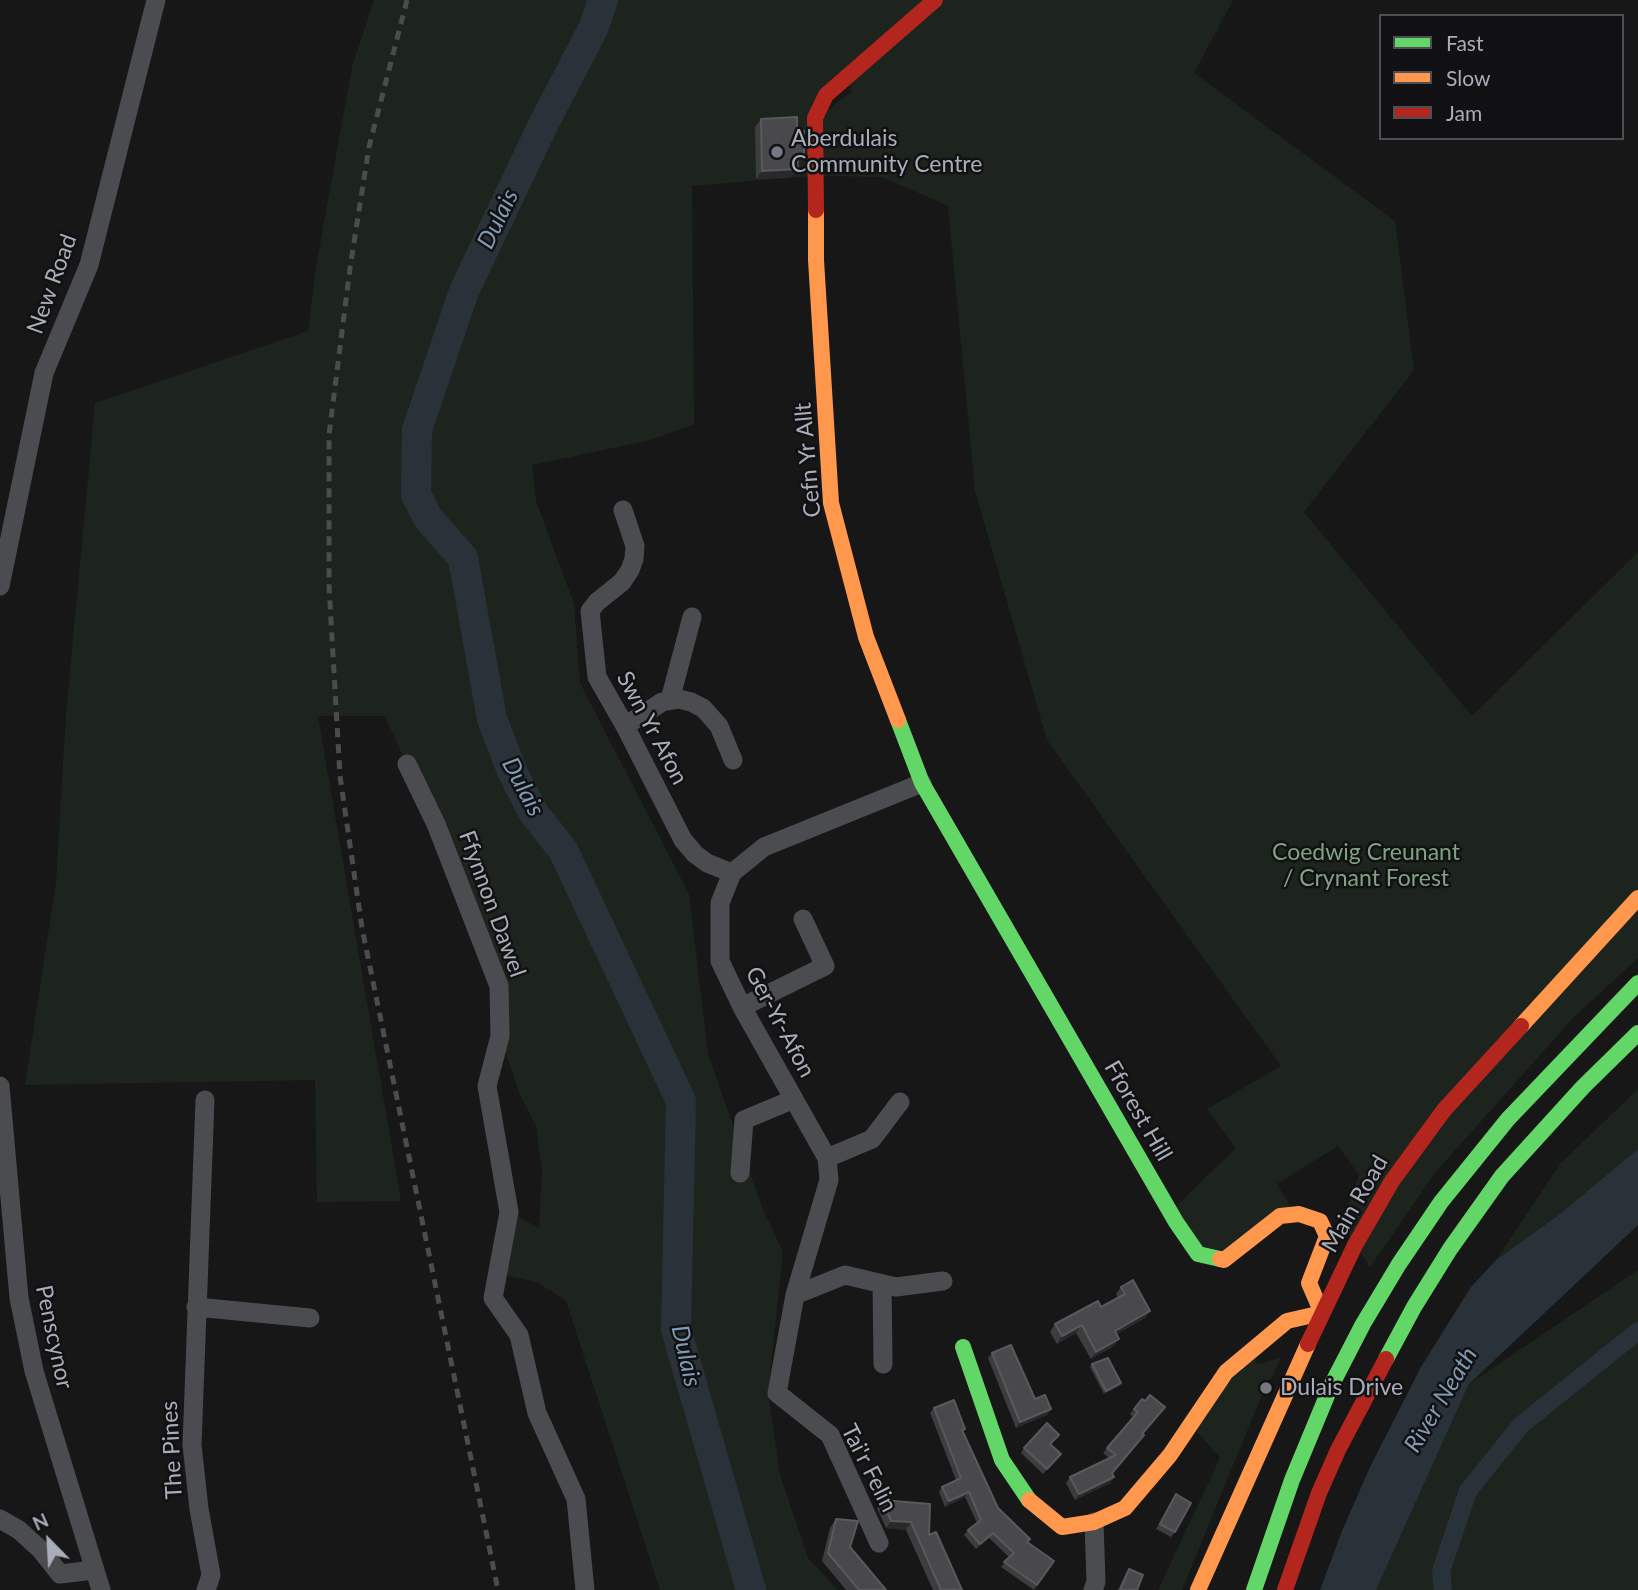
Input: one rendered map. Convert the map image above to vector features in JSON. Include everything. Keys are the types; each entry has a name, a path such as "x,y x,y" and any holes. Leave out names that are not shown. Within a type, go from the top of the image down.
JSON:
{"main road":[{"name":"Cefn Yr Allt","path":"922,783 866,637 831,503 816,260 815,118 826,95 935,0"},
{"name":"Fforest Hill","path":"922,783 1176,1222 1198,1254 1224,1260 1280,1216 1299,1213 1320,1221 1327,1236 1309,1283 1322,1313"},
{"name":"Main Road","path":"1198,1590 1322,1313 1355,1245 1392,1181 1444,1110 1638,898"},
{"path":"1254,1590 1292,1480 1331,1386 1363,1324 1399,1264 1441,1202 1508,1119 1638,984"},
{"path":"1285,1590 1319,1493 1338,1450 1421,1295 1450,1249 1502,1176 1583,1087 1638,1034"},
{"path":"963,1347 1002,1460 1024,1495 1062,1527 1094,1522 1125,1508 1170,1455 1226,1372 1287,1321 1322,1313"}],"street":[{"name":"New Road","path":"0,586 44,373 89,265 156,0"},
{"name":"Swn Yr Afon","path":"623,510 635,546 634,559 622,582 590,611 597,677 683,840 707,863 732,873"},
{"path":"670,701 692,617"},
{"path":"625,726 662,702 679,699 691,702 703,708 719,726 733,760"},
{"name":"Ffynnon Dawel","path":"407,764 436,824 499,986 500,1036 487,1086 509,1212 493,1298 519,1335 537,1413 576,1499 585,1590"},
{"path":"732,873 764,847 922,783"},
{"name":"Ger-Yr-Afon","path":"732,873 720,903 720,961 742,1007 827,1158"},
{"path":"742,1007 825,966 803,919"},
{"name":"Penscynor","path":"0,1086 19,1298 34,1371 102,1590"},
{"path":"740,1173 744,1120 794,1099"},
{"name":"The Pines","path":"205,1100 192,1445 199,1509 211,1575 206,1590"},
{"path":"795,1295 829,1180 827,1158 872,1139 900,1102"},
{"path":"795,1295 845,1275 896,1287 943,1281"},
{"path":"882,1284 883,1364"},
{"name":"Tai'r Felin","path":"795,1295 777,1393 830,1436 879,1543"},
{"path":"196,1307 310,1318"},
{"path":"0,1519 19,1530 41,1550 60,1574 94,1570"},
{"path":"1093,1590 1097,1582 1094,1522"}],"green space":[{"name":"Coedwig Creunant / Crynant Forest","path":"374,0 1233,0 1194,73 1395,221 1414,370 1304,512 1472,716 1638,552 1638,958 1573,1018 1435,1173 1370,1267 1342,1224 1359,1175 1338,1146 1277,1184 1290,1205 1224,1260 1198,1254 1170,1212 1236,1148 1207,1109 1281,1066 1047,740 975,491 948,206 882,177 820,176 819,122 835,104 852,91 842,71 824,89 810,119 811,176 692,186 694,424 651,440 532,465 536,501 574,604 580,683 689,894 708,1054 762,1207 783,1252 768,1393 780,1475 808,1558 838,1590 660,1590 566,1301 537,1282 497,1274 509,1212 539,1228 542,1171 536,1126 520,1095 500,1036 499,986 436,824 384,716 318,716 401,1201 317,1202 315,1080 25,1085 56,882 66,715 95,403 308,331 316,267 352,67"},
{"path":"1638,1089 1638,1149 1560,1214 1496,1260 1560,1164"},
{"path":"1638,1270 1638,1590 1376,1590 1469,1384"},
{"path":"1252,1354 1257,1364 1281,1358 1259,1402 1182,1590 1158,1590 1220,1458 1191,1425"}],"water":[{"name":"River Neath","path":"1638,1149 1638,1225 1469,1384 1376,1590 1320,1590 1370,1467 1421,1367 1471,1287 1496,1260 1560,1214"}],"building":[{"name":"Aberdulais Community Centre","path":"797,117 797,131 804,131 804,157 797,157 798,169 762,171 761,119"},
{"path":"1133,1280 1150,1311 1115,1331 1119,1339 1096,1352 1082,1325 1062,1336 1055,1324 1098,1301 1101,1307 1125,1294 1121,1287"},
{"path":"1011,1345 1035,1399 1045,1395 1051,1409 1020,1422 992,1353"},
{"path":"1108,1358 1121,1383 1106,1391 1092,1364"},
{"path":"1150,1395 1165,1407 1112,1473 1114,1477 1079,1494 1070,1477 1116,1455 1107,1448 1138,1412 1134,1409 1142,1399 1145,1401"},
{"path":"954,1400 965,1429 962,1430 998,1508 1030,1539 1027,1542 1054,1561 1037,1585 1004,1562 1014,1553 993,1533 980,1544 968,1530 981,1520 969,1492 949,1501 942,1487 961,1478 934,1408"},
{"path":"1047,1423 1059,1435 1050,1444 1061,1454 1047,1469 1024,1448"},
{"path":"1176,1494 1191,1503 1175,1532 1160,1524"},
{"path":"882,1500 930,1504 929,1535 936,1532 962,1590 941,1590 911,1522 891,1521"},
{"path":"836,1519 858,1521 850,1547 886,1590 859,1590 828,1553"},
{"path":"1129,1569 1143,1575 1137,1590 1120,1590"}],"waterway":[{"name":"Dulais","path":"603,0 593,29 544,123 464,291 417,430 416,495 428,518 463,558 492,719 512,771 533,812 563,850 681,1101 676,1329 751,1590"},
{"path":"1443,1590 1441,1571 1468,1491 1521,1425 1638,1331"}],"railway":[{"path":"407,0 369,147 350,268 329,435 329,586 340,776 362,928 498,1590"}],"traffic: fast":[{"path":"898,720 922,783 1176,1222 1198,1254 1220,1259"},
{"path":"1254,1590 1292,1480 1331,1386 1363,1324 1399,1264 1441,1202 1508,1119 1638,983"},
{"path":"1386,1359 1450,1249 1502,1176 1583,1087 1638,1033"},
{"path":"963,1347 1002,1460 1029,1500"}],"traffic: slow":[{"path":"816,210 816,260 831,503 866,637 898,720"},
{"path":"1521,1026 1638,898"},
{"path":"1029,1500 1062,1527 1094,1522 1125,1508 1170,1455 1226,1372 1287,1321 1322,1313 1309,1283 1327,1236 1320,1221 1299,1214 1280,1216 1224,1260 1220,1259"},
{"path":"1198,1590 1308,1344"}],"traffic: jam":[{"path":"816,210 815,118 826,95 935,0"},
{"path":"1308,1344 1355,1245 1392,1181 1444,1110 1521,1026"},
{"path":"1285,1590 1319,1493 1338,1450 1386,1359"}],"place":[{"name":"Aberdulais Community Centre","path":"777,152"},
{"name":"Dulais Drive","path":"1266,1388"}]}
